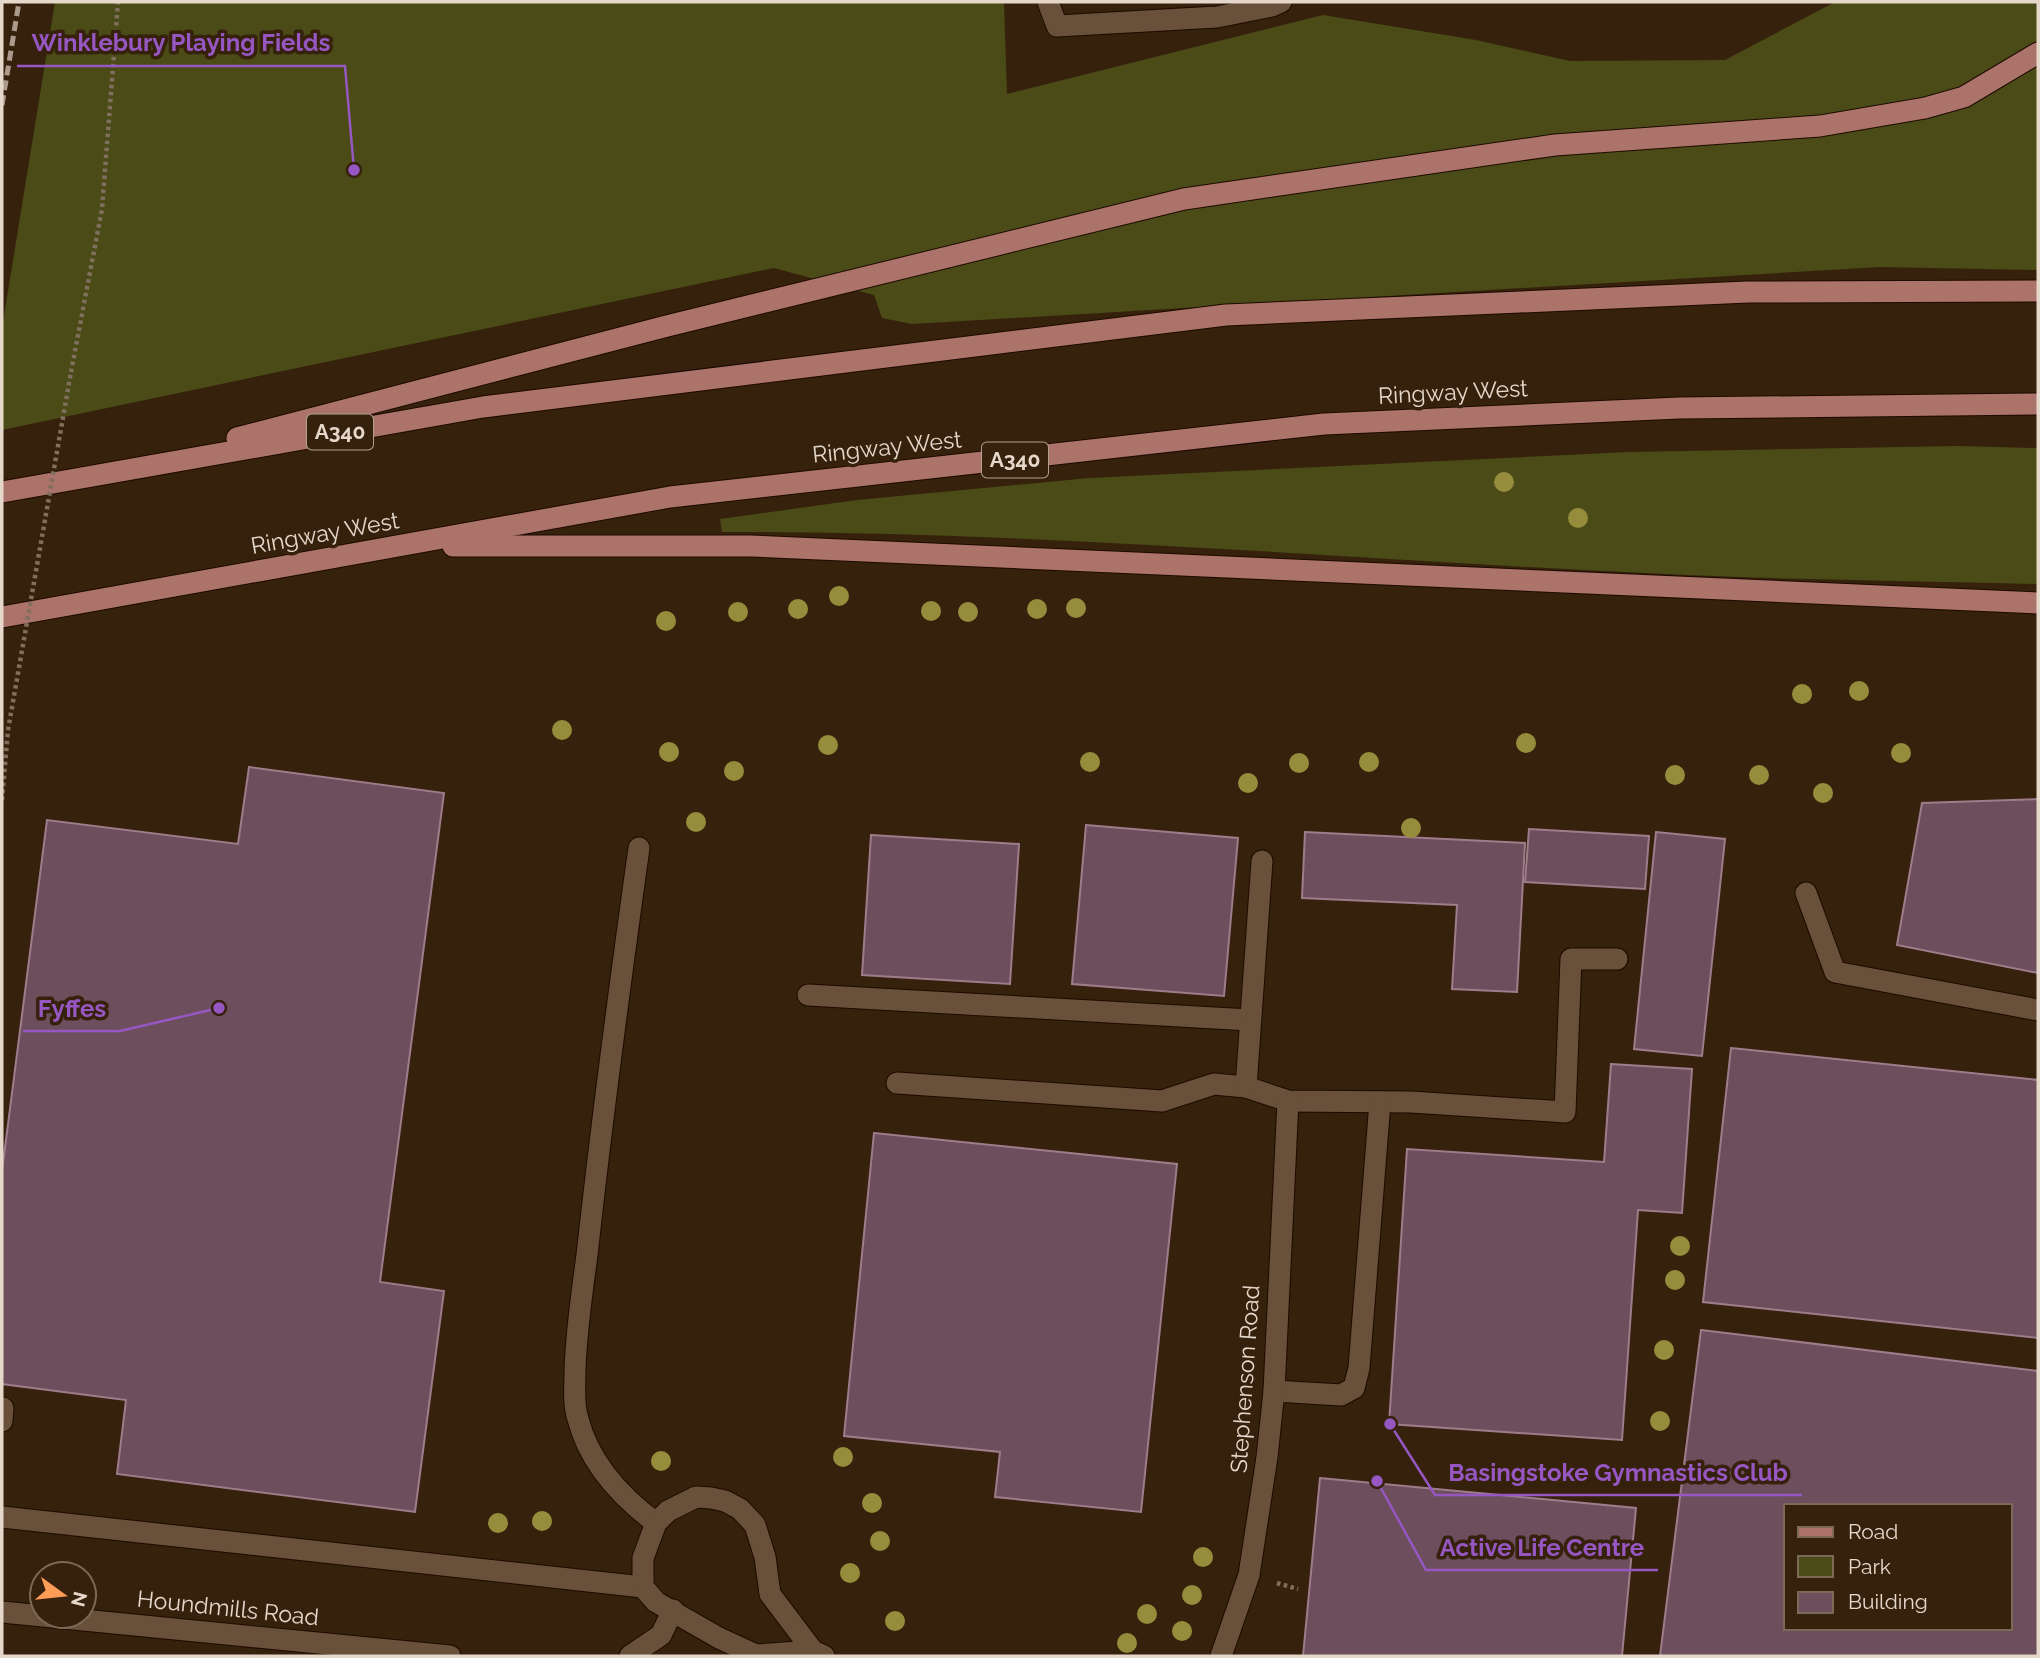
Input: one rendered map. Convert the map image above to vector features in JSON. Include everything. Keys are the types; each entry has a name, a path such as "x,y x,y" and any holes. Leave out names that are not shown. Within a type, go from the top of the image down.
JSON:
{"main road":[{"path":"89,476 680,322 1184,200 1555,145 1820,126 1912,110 1964,97 2038,53"},
{"name":"A340","path":"2,492 483,407 1226,315 1748,292 2038,290"},
{"name":"Ringway West","path":"2,617 670,497 1324,424 1679,408 2038,404"},
{"path":"397,546 751,546 2038,603"}],"street":[{"path":"1048,2 1057,26 1130,12 1272,6 1281,2"},
{"path":"639,848 600,1139 576,1344 575,1393 577,1417 597,1463 619,1491 656,1523"},
{"path":"1246,1087 1262,861"},
{"path":"1806,893 1835,972 2038,1010"},
{"path":"897,1083 1162,1101 1214,1084 1246,1087 1288,1101 1411,1102 1565,1112 1571,959 1617,959"},
{"path":"808,995 1250,1020"},
{"name":"Stephenson Road","path":"1221,1656 1249,1575 1265,1471 1274,1391 1288,1101"},
{"path":"1274,1391 1341,1395 1354,1388 1359,1368 1380,1102"},
{"path":"2,1421 3,1408"},
{"path":"696,1497 725,1501 740,1509 754,1525 765,1557 770,1594 819,1654 756,1656 656,1602 643,1587 643,1558 656,1523 668,1511 696,1497"},
{"path":"2,1517 643,1587"},
{"path":"630,1656 661,1635 673,1610"},
{"name":"Houndmills Road","path":"2,1612 450,1656"}],"path":[{"path":"2,800 8,730 102,209 118,2"}],"green space":[{"path":"55,2 1004,2 1007,94 1323,15 1476,40 1570,61 1725,60 1835,2 2038,2 2038,270 1880,267 912,324 882,318 874,295 774,268 2,430 2,328"},
{"path":"1957,446 2038,448 2038,584 1687,575 963,536 722,532 720,519 857,500 1089,478 1629,452"}],"building":[{"path":"249,767 444,793 380,1282 444,1291 415,1512 117,1474 126,1400 2,1384 2,1171 47,820 238,844"},
{"path":"2038,799 2038,973 1897,945 1922,803"},
{"path":"1086,825 1238,838 1224,996 1072,984"},
{"path":"1529,829 1649,836 1645,889 1525,882"},
{"path":"1305,832 1525,843 1517,992 1452,989 1457,905 1302,898"},
{"path":"1656,832 1725,839 1702,1056 1634,1049"},
{"path":"871,835 1019,844 1010,984 862,975"},
{"path":"1731,1048 2038,1080 2038,1338 1703,1302"},
{"path":"1611,1064 1692,1069 1682,1213 1638,1210 1622,1440 1389,1424 1407,1149 1604,1162"},
{"path":"874,1133 1177,1164 1141,1512 995,1497 1000,1452 844,1436"},
{"path":"1701,1330 2038,1371 2038,1656 1660,1656"},
{"path":"1320,1478 1636,1508 1622,1656 1303,1656"}],"railway":[{"path":"2,105 19,2"}],"place":[{"name":"Winklebury Playing Fields","path":"354,170"},
{"name":"Fyffes","path":"219,1008"},
{"name":"Basingstoke Gymnastics Club","path":"1390,1424"},
{"name":"Active Life Centre","path":"1377,1481"}]}
